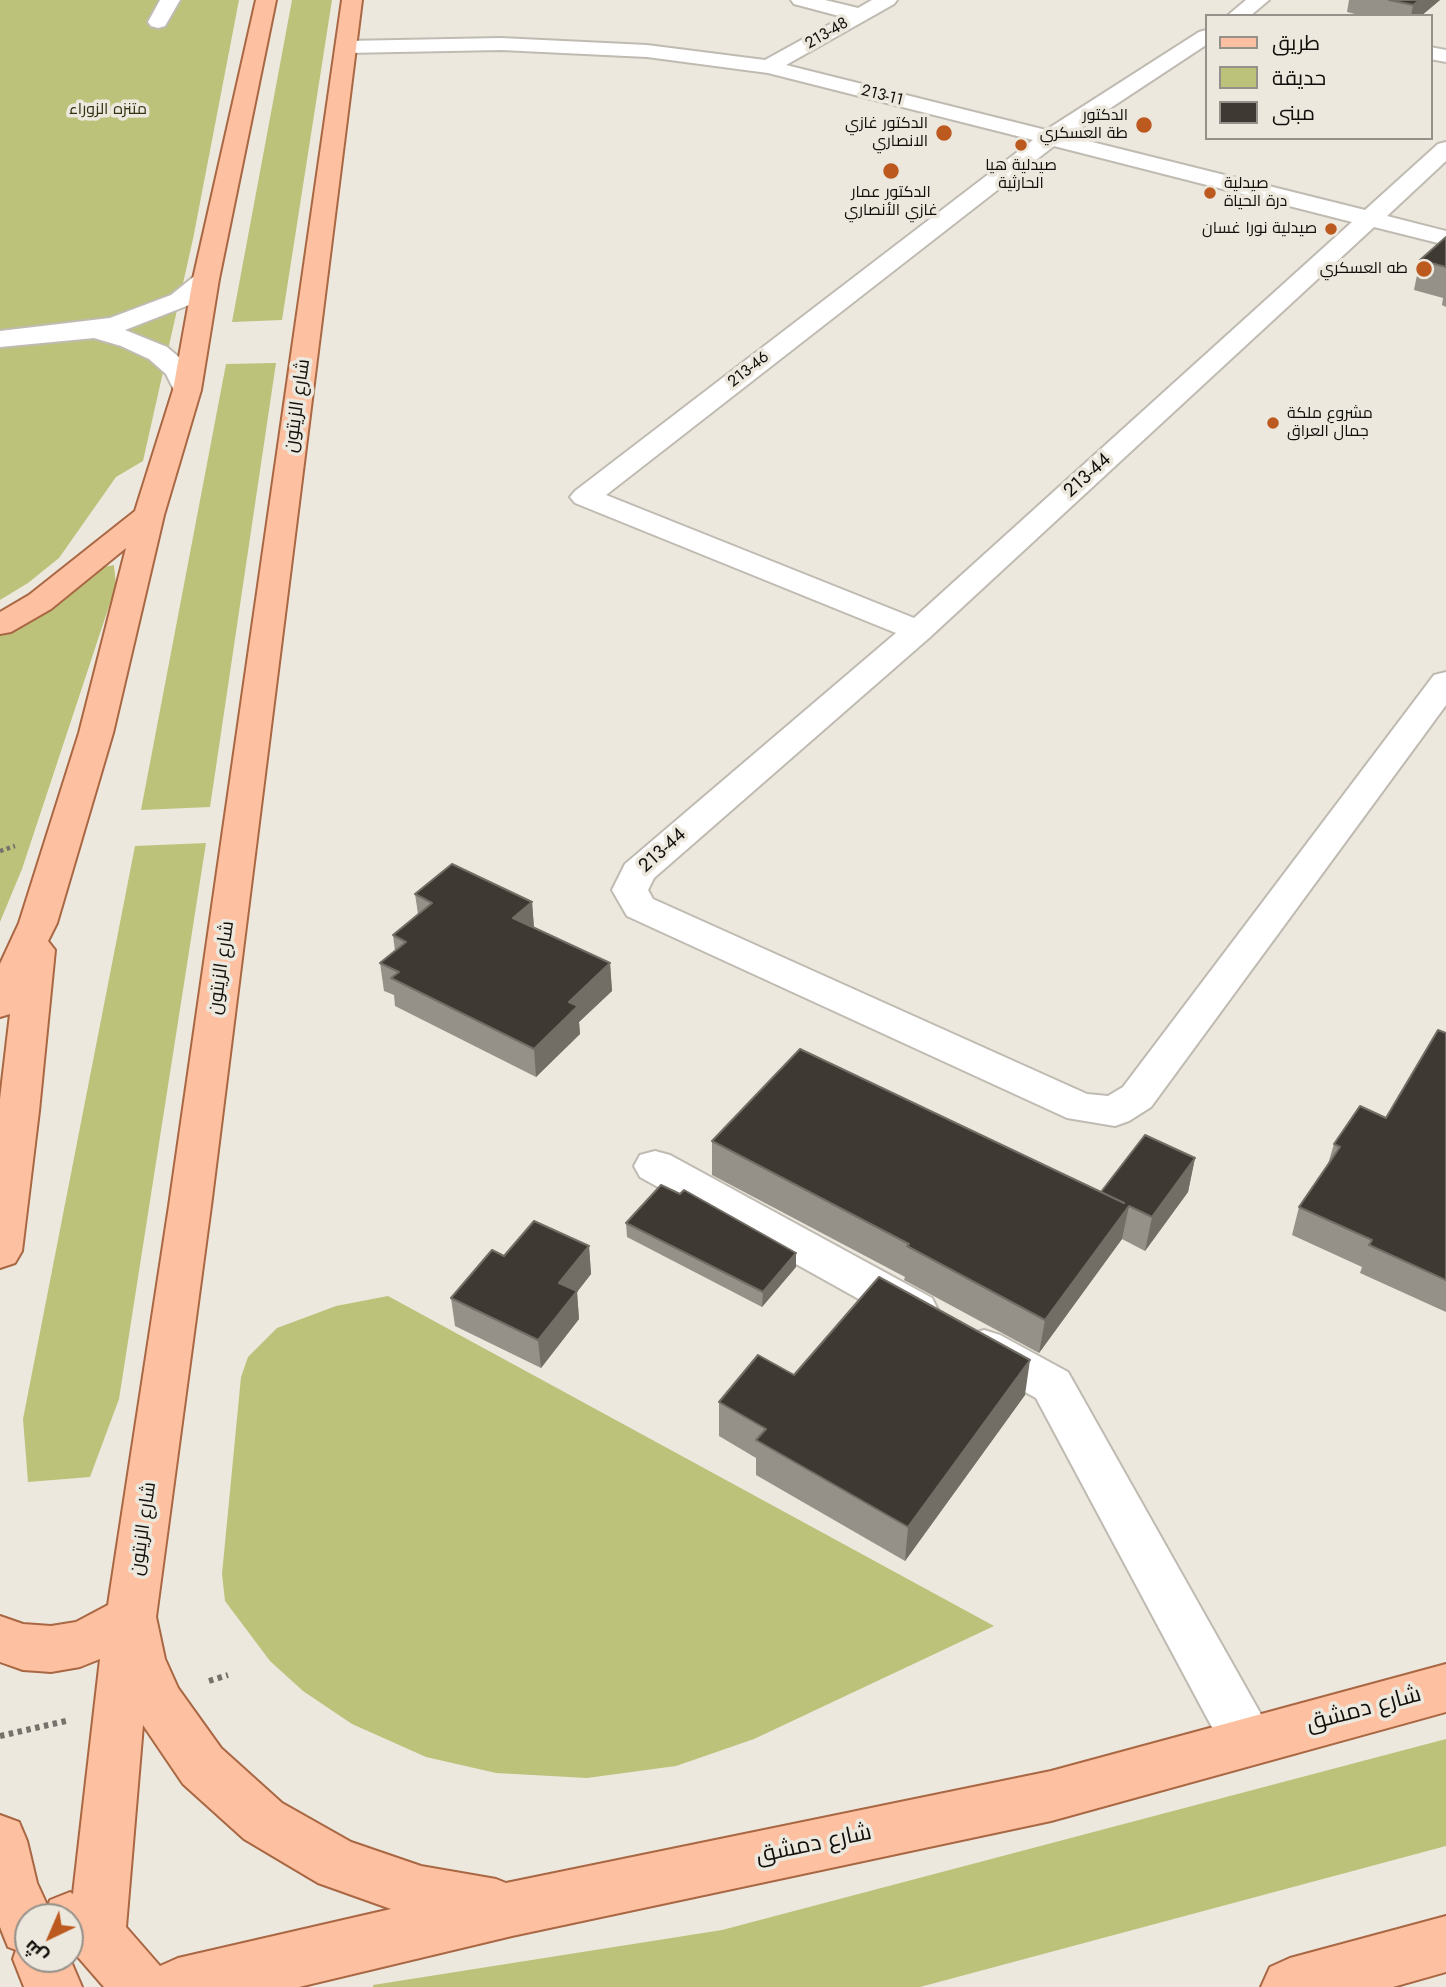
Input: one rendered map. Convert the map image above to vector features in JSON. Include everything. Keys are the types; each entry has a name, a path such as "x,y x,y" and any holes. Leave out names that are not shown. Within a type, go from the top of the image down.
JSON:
{"main road":[{"path":"0,1004 38,923 96,733 149,515 187,390 206,279 265,0"},
{"name":"شارع الزيتون","path":"81,1903 116,1734 192,1192 352,0"},
{"path":"0,625 40,602 149,515"},
{"path":"0,1251 19,1111 38,923"},
{"path":"0,1639 23,1647 51,1648 80,1644 131,1617 140,1659 158,1703 202,1766 263,1821 337,1864 421,1894 512,1909"},
{"name":"شارع دمشق","path":"178,1987 512,1909 1051,1796 1446,1688"},
{"path":"9,1883 42,1903"},
{"path":"84,1931 141,1987"},
{"path":"1290,1987 1446,1944"}],"street":[{"path":"158,22 170,0"},
{"path":"801,0 860,15"},
{"name":"213-48","path":"768,67 887,0"},
{"name":"213-46","path":"918,631 585,496 1050,138 1204,37"},
{"name":"213-11","path":"346,47 501,44 621,50 768,67 1446,239"},
{"name":"213-44","path":"1446,149 918,631 638,872 630,890 640,908 1081,1108 1115,1111 1137,1097 1446,682"},
{"path":"0,339 95,330 162,309 187,295 206,279"},
{"path":"95,330 130,340 158,353 178,370 187,390"},
{"path":"655,1166 1052,1385 1248,1742"}],"green space":[{"name":"متنزه الزوراء","path":"0,0 239,0 193,239 143,461 116,477 59,558 28,583 0,600"},
{"path":"292,0 332,0 282,320 232,322"},
{"path":"276,363 210,807 141,810 226,364"},
{"path":"114,565 116,585 22,869 0,922 0,634 42,613 99,568"},
{"path":"206,843 119,1399 90,1477 28,1482 23,1419 135,846"},
{"path":"388,1296 994,1626 754,1739 676,1766 587,1778 496,1773 426,1757 352,1724 303,1691 270,1661 225,1601 222,1574 241,1377 248,1357 277,1328 336,1306"},
{"path":"1446,1739 1446,1846 920,1987 373,1987 722,1930"}],"building":[{"path":"1389,0 1420,0 1413,5"},
{"path":"1446,237 1446,267 1420,260"},
{"path":"452,864 532,902 513,918 610,963 569,1002 578,1006 534,1049 391,978 399,972 380,963 406,942 393,935 432,903 415,894"},
{"path":"1438,1030 1446,1033 1446,1280 1369,1245 1372,1240 1299,1207 1340,1147 1334,1144 1360,1106 1386,1118"},
{"path":"800,1049 1124,1203 1101,1192 1145,1135 1195,1158 1152,1217 1129,1206 1045,1320 907,1246 909,1244 712,1141"},
{"path":"661,1185 680,1194 684,1190 796,1253 763,1292 626,1223"},
{"path":"534,1221 589,1246 559,1283 577,1291 538,1340 451,1298 492,1250 504,1256"},
{"path":"879,1277 1030,1360 908,1527 756,1440 766,1429 719,1402 758,1355 794,1375"}],"place":[{"name":"الدكتور طة العسكري","path":"1144,125"},
{"name":"الدكتور غازي الانصاري","path":"944,133"},
{"name":"صيدلية هيا الحارثية","path":"1021,145"},
{"name":"الدكتور عمار غازي الأنصاري","path":"891,171"},
{"name":"صيدلية درة الحياة","path":"1210,193"},
{"name":"صيدلية نورا غسان","path":"1331,229"},
{"name":"طه العسكري","path":"1424,269"},
{"name":"مشروع ملكة جمال العراق","path":"1273,423"}]}
